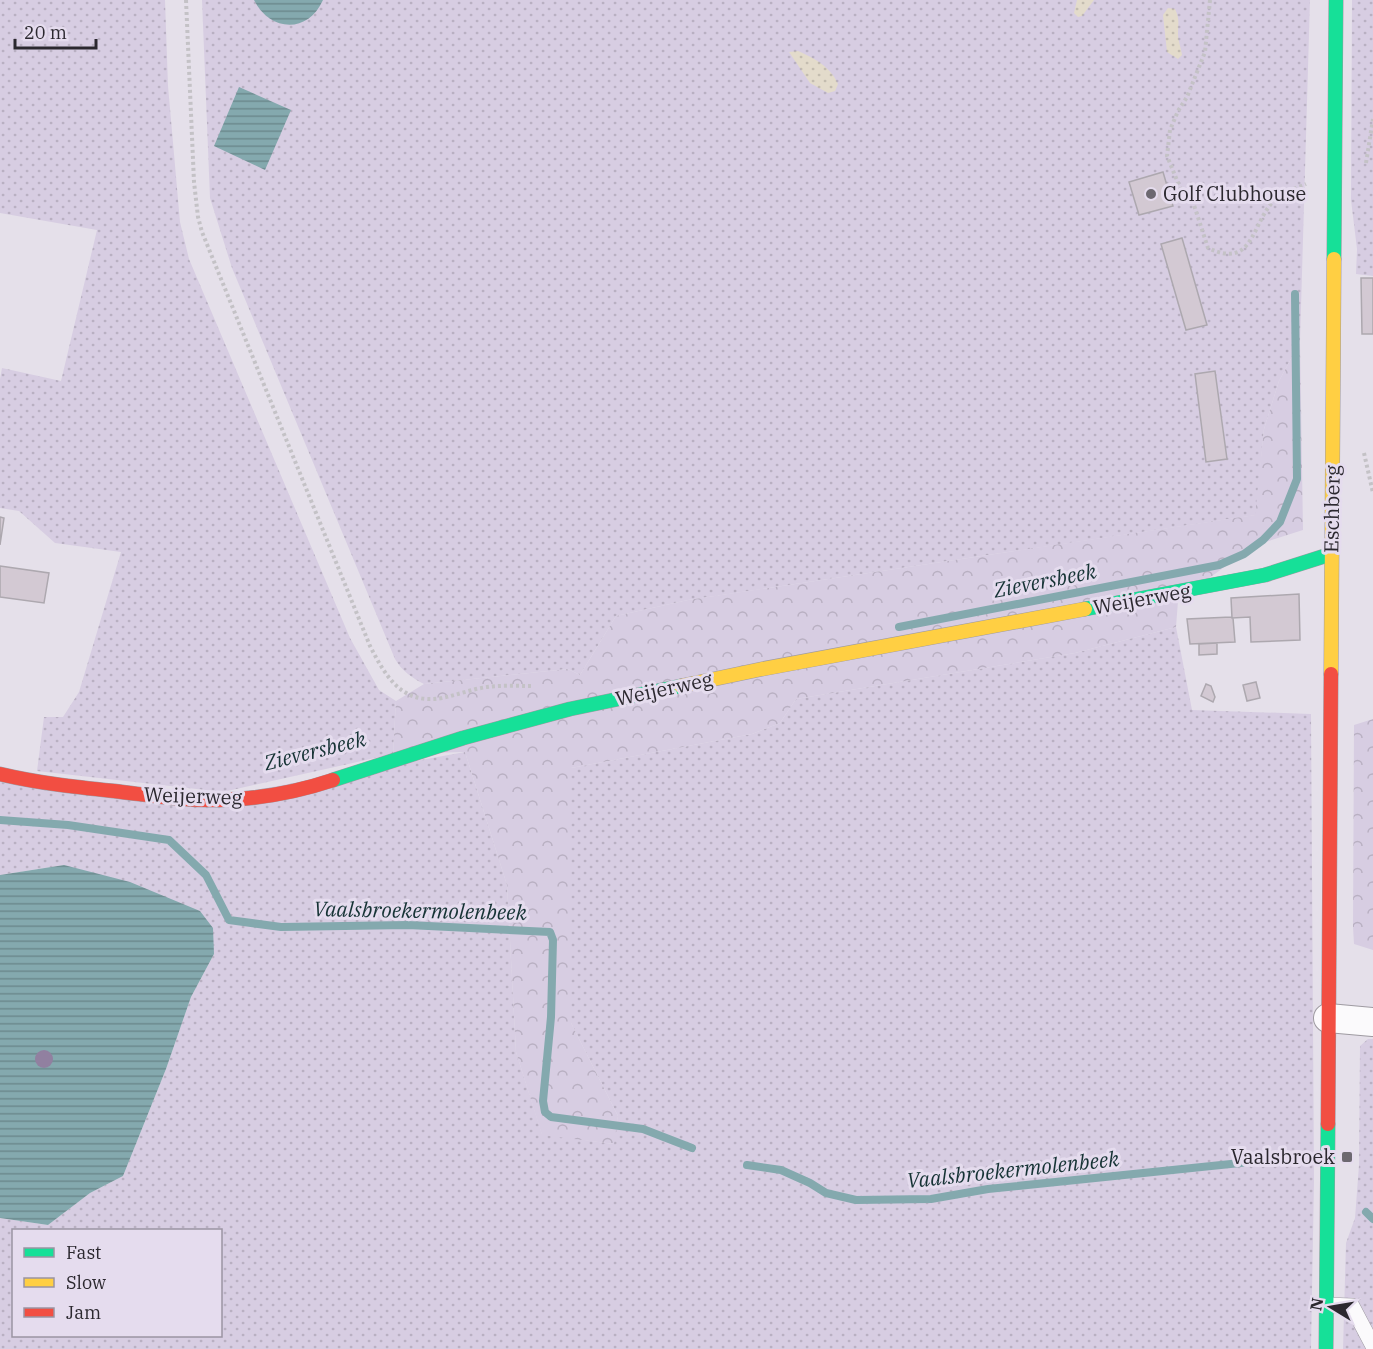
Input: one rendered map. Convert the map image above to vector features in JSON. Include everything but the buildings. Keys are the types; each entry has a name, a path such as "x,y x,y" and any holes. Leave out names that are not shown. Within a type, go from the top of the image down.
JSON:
{"street":[{"name":"Eschberg","path":"1328,1018 1336,0"},
{"name":"Weijerweg","path":"0,774 40,783 176,798 220,800 273,795 311,787 483,732 570,709 762,669 1223,584 1265,575 1332,554"},
{"path":"1326,1349 1328,1018 1373,1023"}],"lane":[{"path":"1327,1305 1352,1306 1373,1346"}],"path":[{"path":"186,0 194,182 202,232 370,646 391,681 408,694 422,698 440,698 502,685 537,687"},
{"path":"1210,0 1205,52 1188,97 1178,111 1170,130 1167,156 1181,190 1193,202 1208,248 1217,252 1236,253 1249,245 1267,210 1277,198 1335,172"}],"green space":[{"path":"0,0 165,0 168,86 180,222 189,259 350,638 379,690 396,701 393,754 223,792 37,771 44,717 63,717 79,692 121,552 55,543 19,511 0,508 0,379 2,368 61,381 97,230 0,213"},
{"path":"202,0 1310,0 1300,342 1279,381 1264,429 1256,515 688,600 616,616 580,675 568,669 424,684 408,674 395,659 232,268 210,198"},
{"path":"1352,0 1373,0 1373,276 1356,274 1357,249 1351,200"},
{"path":"1300,342 1303,530 1253,546 1178,601 1176,627 1075,653 796,699 780,723 752,734 571,768 571,1023 618,1116 614,1144 542,1135 516,1052 507,885 465,752 393,754 396,701 424,684 568,669 580,675 616,616 688,600 1255,515 1264,429 1279,381"},
{"path":"1176,627 1192,710 1311,714 1314,1181 1311,1349 0,1349 0,1218 48,1225 90,1193 123,1176 166,1069 191,997 214,954 64,865 0,875 0,782 172,805 465,752 507,885 516,1052 542,1134 613,1144 618,1116 571,1023 571,768 752,734 780,723 796,699 1075,653"},
{"path":"1373,719 1373,950 1354,944 1353,927 1354,725"},
{"path":"1368,1039 1373,1039 1373,1349 1343,1349 1346,1243 1355,1218 1359,1165 1360,1046"}],"sand":[{"path":"1077,0 1094,0 1082,16 1078,17 1074,13"},
{"path":"1168,8 1175,9 1178,16 1178,37 1182,55 1178,59 1167,52 1163,15"},
{"path":"798,51 816,60 831,73 838,84 835,91 828,93 810,83 789,52"}],"water":[{"path":"254,0 323,0 308,19 289,25 269,18"},
{"path":"239,87 291,110 265,170 214,146"},
{"path":"64,865 130,882 200,911 213,928 214,954 191,997 166,1069 123,1176 90,1193 48,1225 0,1218 0,875"}],"waterway":[{"name":"Zieversbeek","path":"899,627 1219,565 1244,554 1263,540 1280,522 1297,479 1295,294"},
{"name":"Vaalsbroekermolenbeek","path":"0,820 68,825 169,840 206,875 229,920 281,927 408,925 550,932 553,940 551,1017 543,1101 545,1112 551,1117 643,1129 692,1148"},
{"name":"Vaalsbroekermolenbeek","path":"747,1165 781,1170 826,1193 856,1200 931,1199 988,1189 1288,1158"},
{"name":"Vaalsbroekermolenbeek","path":"1366,1212 1373,1219"}],"traffic: fast":[{"path":"1334,259 1336,0"},
{"path":"1085,609 1265,575 1331,554"},
{"path":"333,780 463,738 570,709 681,686"},
{"path":"1326,1349 1328,1124"}],"traffic: slow":[{"path":"1331,674 1334,259"},
{"path":"681,686 1085,609"}],"traffic: jam":[{"path":"1328,1124 1331,674"},
{"path":"0,774 71,786 207,800 263,796 333,780"}],"place":[{"name":"Golf Clubhouse","path":"1151,194"},
{"name":"Vaalsbroek","path":"1347,1157"}]}
